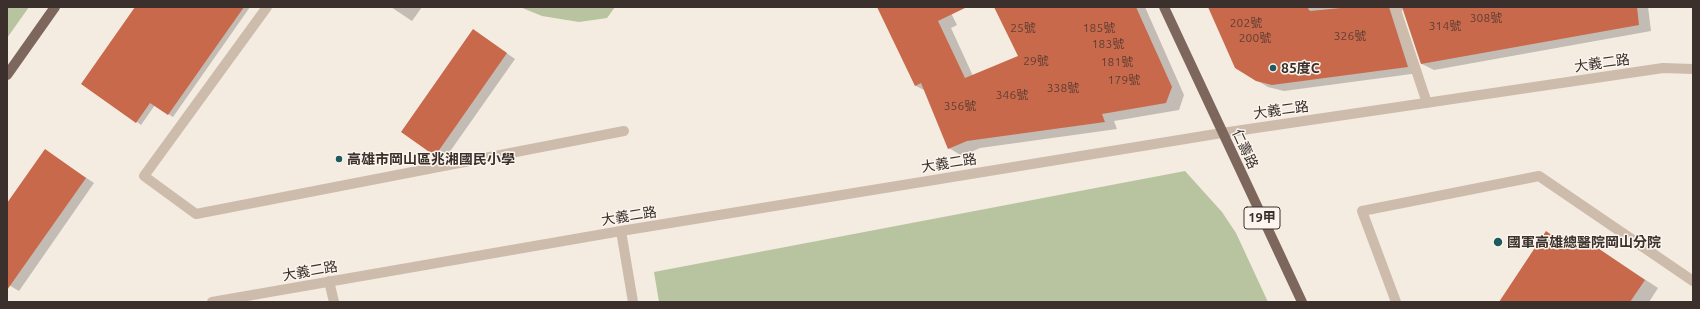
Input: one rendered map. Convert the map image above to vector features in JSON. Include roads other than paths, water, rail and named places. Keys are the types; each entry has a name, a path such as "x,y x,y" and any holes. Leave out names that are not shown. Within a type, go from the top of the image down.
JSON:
{"main road":[{"path":"7,75 55,7"},
{"name":"仁壽路","path":"1164,7 1302,302"}],"street":[{"path":"267,7 144,176 196,214 624,131"},
{"path":"1395,7 1427,103"},
{"name":"大義二路","path":"212,302 621,231 1222,133 1662,68 1693,68"},
{"path":"1396,302 1362,211 1538,176 1693,281"},
{"path":"621,231 632,302"},
{"path":"329,281 334,302"}],"place":[{"name":"85度C","path":"1273,68"},
{"name":"高雄市岡山區兆湘國民小學","path":"339,159"},
{"name":"國軍高雄總醫院岡山分院","path":"1498,242"}]}
